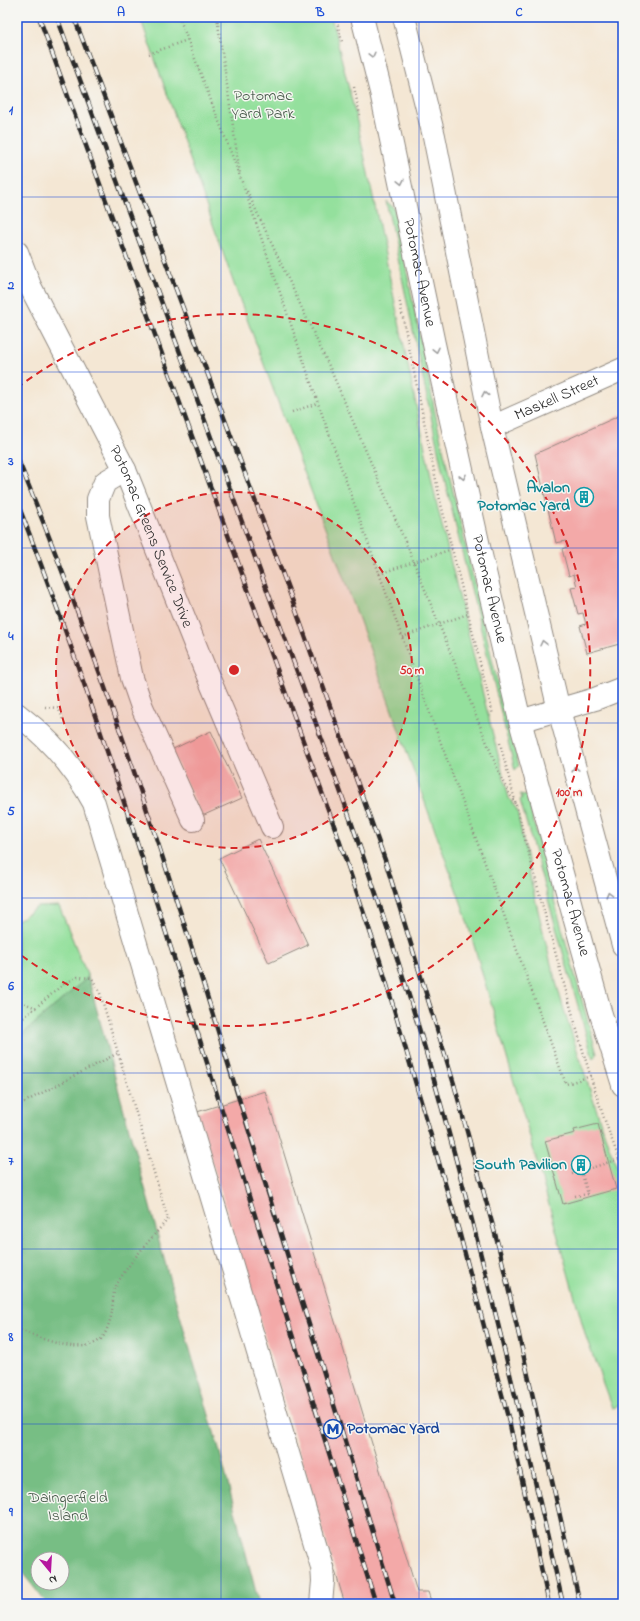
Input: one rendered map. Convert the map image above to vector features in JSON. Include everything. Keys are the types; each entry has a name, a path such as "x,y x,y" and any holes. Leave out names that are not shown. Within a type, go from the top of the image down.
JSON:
{"street":[{"name":"Potomac Avenue","path":"362,17 381,92 480,551 520,721 600,1011 623,1085"},
{"path":"404,17 434,136 492,427 559,710 623,946"},
{"name":"Potomac Greens Service Drive","path":"17,252 30,286 125,470 204,667 272,827"},
{"name":"Maskell Street","path":"492,427 623,369"},
{"path":"125,470 105,482 98,499 98,516 132,678 142,707 193,820"},
{"path":"520,721 595,699 623,688"},
{"path":"17,714 53,745 85,786 94,803 322,1567 323,1581 321,1604"}],"path":[{"path":"179,17 241,179 318,403 402,637 566,1084 591,1076"},
{"path":"217,17 241,179 330,366 414,562 502,780 517,810"},
{"path":"149,54 187,40"},
{"path":"292,412 318,403"},
{"path":"380,574 452,549"},
{"path":"402,637 468,614"},
{"path":"17,1023 65,983 78,978 92,978 100,993 168,1219 126,1270 116,1286 111,1317 107,1329 101,1339 89,1345 74,1347 47,1340 17,1329"},
{"path":"17,1000 36,1008"},
{"path":"17,1106 118,1053"},
{"path":"572,1174 619,1159"},
{"path":"575,1196 588,1194 581,1171"}],"green space":[{"name":"Potomac Yard Park","path":"140,17 331,17 356,117 436,501 489,719 509,798 517,810 532,886 564,1010 605,1136 623,1182 623,1405 612,1408 586,1337 528,1130 464,911 359,619 235,287"},
{"path":"386,201 394,208 438,427 495,672 519,766 515,770 442,469"},
{"path":"520,794 527,796 549,882 597,1054 593,1059 520,800 522,798"},
{"path":"59,906 88,977 17,1039 17,921 37,907"},
{"name":"Daingerfield Island","path":"88,977 170,1281 220,1453 259,1604 47,1604 37,1591 70,1591 70,1551 30,1551 30,1582 17,1566 17,1039"}],"building":[{"name":"Avalon Potomac Yard","path":"623,414 623,643 587,653 580,626 586,624 583,613 578,614 571,588 577,587 574,574 569,576 562,549 567,547 566,541 556,543 535,454"},
{"path":"211,731 242,798 202,816 171,750"},
{"path":"258,839 308,945 269,963 219,858"},
{"path":"265,1091 417,1592 428,1592 432,1604 345,1604 197,1112"},
{"name":"South Pavilion","path":"598,1124 616,1189 563,1204 545,1141 575,1133 574,1130"}],"railway":[{"path":"39,17 336,831 380,961 460,1235 510,1425 549,1604"},
{"path":"57,17 319,732 362,853 402,974 441,1105 479,1247 514,1389 563,1604"},
{"path":"74,17 289,591 385,860 454,1084 500,1252 580,1604"},
{"path":"17,457 92,652 116,718 160,850 252,1138 395,1604"},
{"path":"17,502 65,629 130,821 172,950 376,1604"}],"place":[{"name":"Avalon Potomac Yard","path":"584,497"},
{"name":"South Pavilion","path":"581,1165"},
{"name":"Potomac Yard","path":"333,1429"}]}
